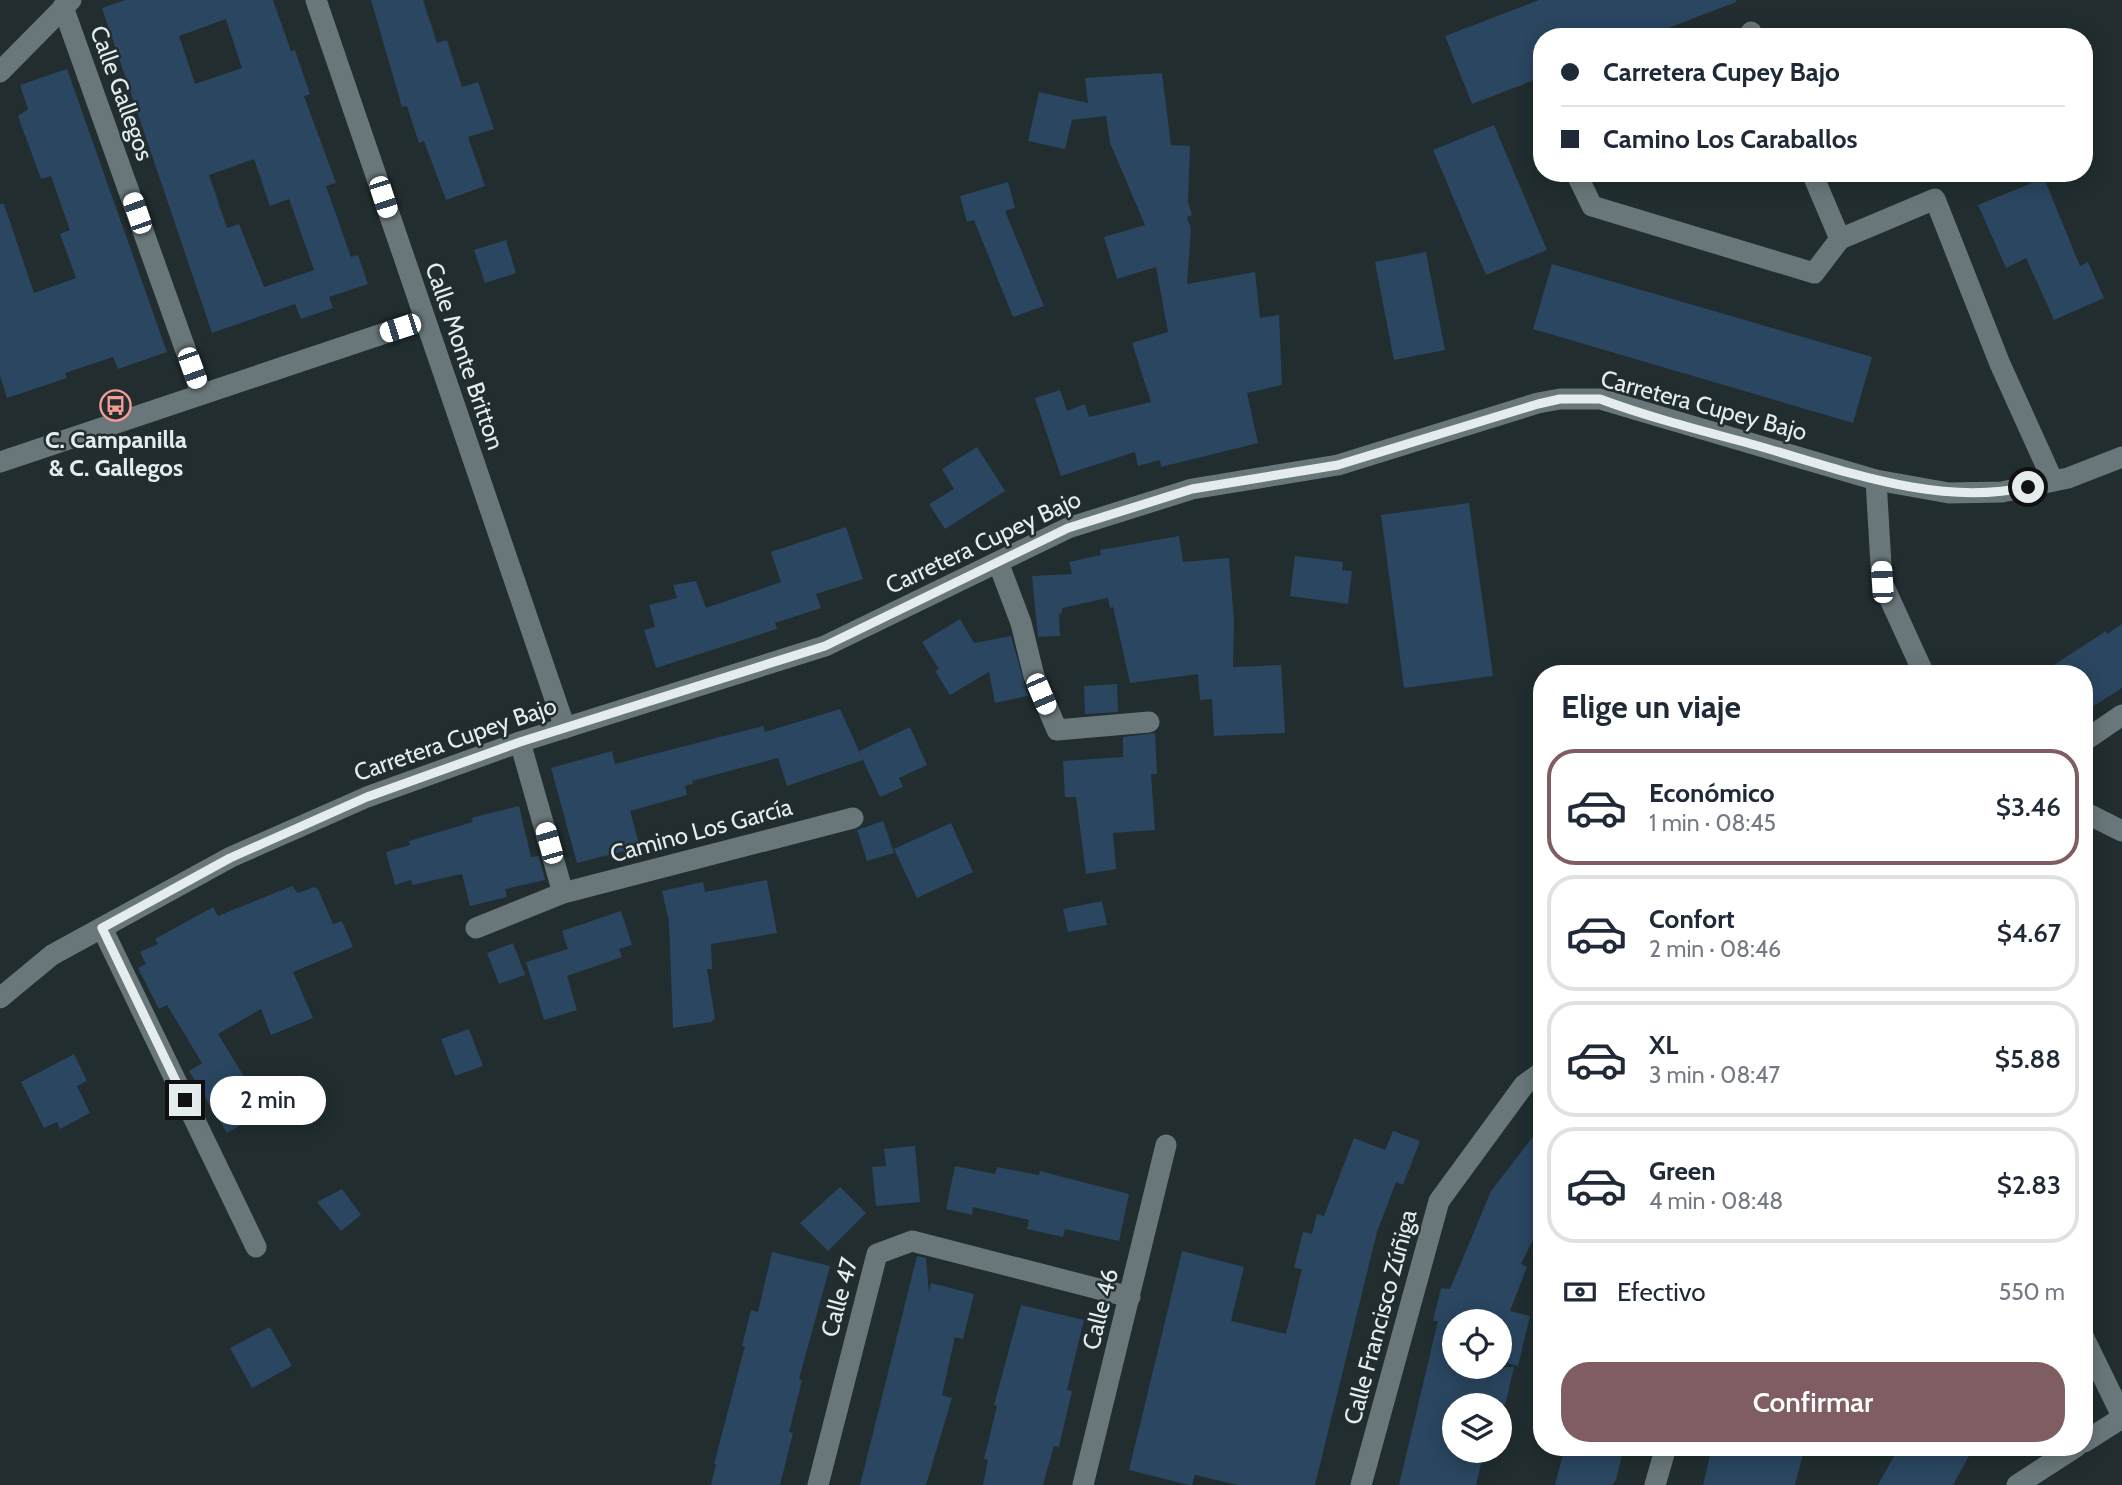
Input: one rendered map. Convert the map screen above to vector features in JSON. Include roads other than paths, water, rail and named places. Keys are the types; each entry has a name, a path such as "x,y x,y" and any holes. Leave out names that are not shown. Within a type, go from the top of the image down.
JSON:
{"street":[{"name":"Calle Monte Britton","path":"316,0 565,728"},
{"name":"Calle Gallegos","path":"0,72 67,4 201,393"},
{"path":"1580,182 1592,205 1814,273 1840,239 1934,199 2000,364 2053,481"},
{"path":"1816,182 1840,239"},
{"path":"0,462 424,320"},
{"name":"Carretera Cupey Bajo","path":"0,998 52,955 230,858 367,797 520,742 825,646 1068,528 1149,500 1192,489 1338,465 1560,399 1600,399 1876,480 1949,493 2002,492 2089,472 2122,457"},
{"path":"1876,480 1882,582 1920,665"},
{"path":"998,562 1021,623 1034,676 1057,730 1149,722"},
{"path":"2093,735 2122,715"},
{"path":"520,742 563,893"},
{"path":"2093,816 2122,831"},
{"name":"Camino Los García","path":"476,928 563,893 853,818"},
{"path":"102,928 256,1247"},
{"name":"Calle Francisco Zúñiga","path":"1361,1485 1439,1201 1524,1085 1533,1078"},
{"name":"Calle 46","path":"1083,1485 1166,1145"},
{"name":"Calle 47","path":"818,1485 877,1254 912,1241 1130,1297"},
{"path":"2093,1357 2122,1417 2093,1436"},
{"path":"1655,1485 1663,1456"},
{"path":"2017,1485 2062,1456"}],"place":[{"name":"C. Campanilla & C. Gallegos","path":"116,405"}]}
